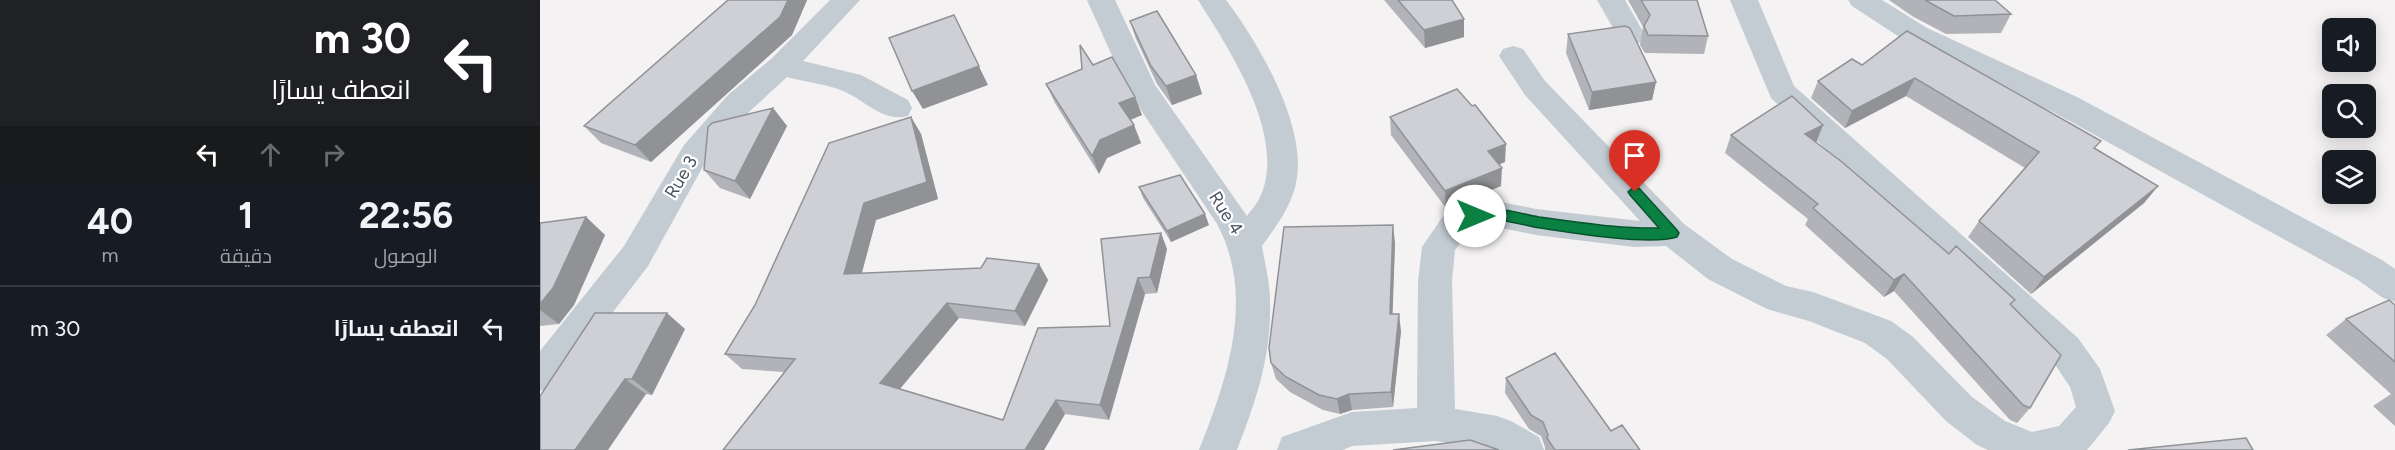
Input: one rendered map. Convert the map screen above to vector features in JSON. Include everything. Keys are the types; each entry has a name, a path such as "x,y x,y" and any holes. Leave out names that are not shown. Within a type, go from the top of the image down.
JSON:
{"street":[{"name":"Rue 3","path":"545,362 636,256 695,153 739,103 781,66 846,0"},
{"name":"Rue 4","path":"1101,0 1142,89 1229,215 1245,244 1253,299 1251,347 1239,396 1218,450"},
{"path":"1212,0 1264,87 1280,135 1283,167 1276,197 1245,244"},
{"path":"1611,0 1630,35"},
{"path":"1513,56 1535,88 1672,233 1720,269 1779,299 1814,307 1878,332 1900,348 1959,409 1991,433 2031,450 2070,441 2096,411 2087,381 2065,349 1781,91 1772,61 1744,0"},
{"path":"1862,0 1917,35 2066,105 2370,270 2395,288"},
{"path":"781,66 851,82 897,108"},
{"path":"1436,424 1436,270 1439,247 1460,218 1491,213 1536,222 1634,234 1672,233"},
{"path":"1296,450 1352,429 1436,424 1497,433 1525,450"}],"building":[{"path":"728,0 788,0 780,17 635,145 584,126"},
{"path":"1398,0 1452,0 1464,19 1424,30"},
{"path":"1641,0 1697,0 1708,36 1648,35 1644,26 1650,15"},
{"path":"1925,0 1995,0 2011,14 1954,16"},
{"path":"1157,11 1196,75 1166,86 1151,66 1130,21"},
{"path":"954,15 979,66 912,91 889,38"},
{"path":"1625,26 1630,28 1656,82 1592,92 1568,34"},
{"path":"1907,31 2101,141 2094,148 2158,186 2044,277 1979,221 2039,152 1915,78 1852,111 1818,81 1852,59 1862,65"},
{"path":"1080,45 1093,65 1112,57 1135,97 1119,103 1134,125 1100,140 1092,156 1046,84 1082,69"},
{"path":"1457,89 1472,106 1475,105 1506,144 1488,151 1502,168 1445,191 1390,117"},
{"path":"1792,96 1823,125 1805,134 1842,162 1949,254 1956,246 2015,300 2010,304 2061,355 2030,408 2023,405 1904,274 1894,280 1813,208 1818,204 1731,135"},
{"path":"773,108 735,181 704,170 708,127 712,123"},
{"path":"911,117 927,182 864,203 844,274 981,268 987,258 1039,264 1015,311 947,303 880,383 1003,420 1038,328 1110,326 1101,239 1161,233 1150,277 1138,278 1100,405 1056,400 1025,450 723,450 795,359 725,354 755,305 829,143"},
{"path":"1180,175 1205,214 1167,231 1139,187"},
{"path":"586,217 553,288 540,304 540,223"},
{"path":"1393,225 1390,314 1399,314 1391,392 1349,394 1337,399 1319,395 1286,377 1271,363 1269,348 1284,227"},
{"path":"2389,300 2395,305 2395,362 2346,319"},
{"path":"595,313 667,313 632,379 625,379 575,450 540,450 540,396"},
{"path":"1555,353 1611,431 1622,425 1640,450 1555,450 1547,438 1543,422 1531,415 1506,378"},
{"path":"2246,438 2253,450 2128,450"},
{"path":"1470,440 1499,450 1393,450"}],"route":[{"path":"1475,216 1491,213 1536,222 1634,234 1672,233 1635,192"}]}
